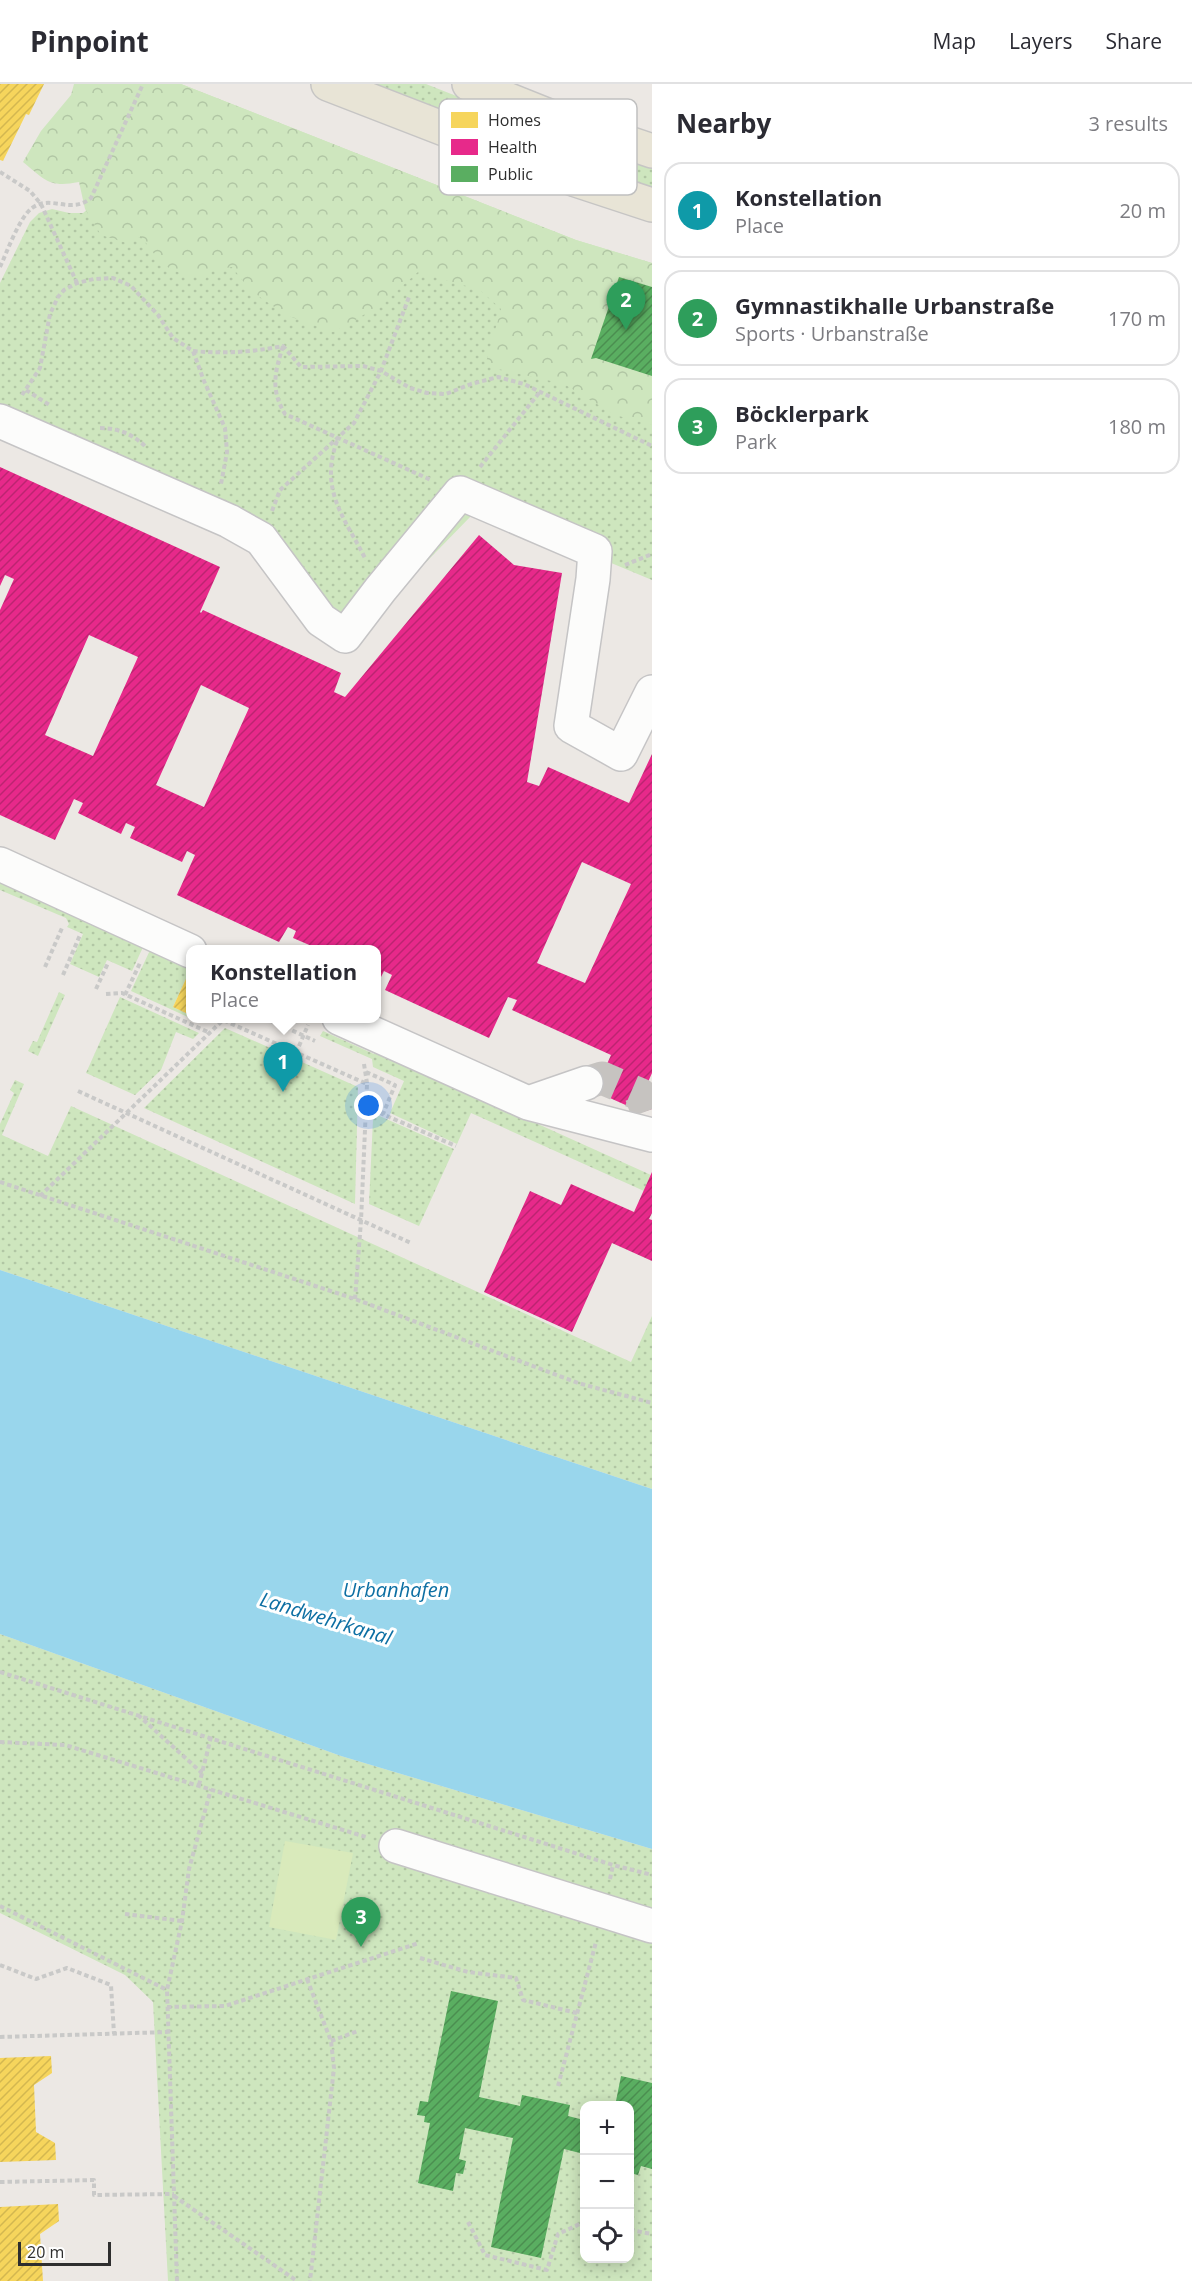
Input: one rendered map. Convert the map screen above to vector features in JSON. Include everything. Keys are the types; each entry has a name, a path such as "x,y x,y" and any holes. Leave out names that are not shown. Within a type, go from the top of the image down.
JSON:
{"main road":[{"path":"328,84 439,127"},
{"path":"469,84 506,99"},
{"path":"637,147 652,152"},
{"path":"622,195 652,205"}],"lane":[{"path":"0,422 229,521 261,539 321,620 345,636 460,493 595,551 593,579 571,726 621,754 652,692"},
{"path":"0,864 186,949"},
{"path":"350,1023 528,1103 650,1123"},
{"path":"528,1103 586,1083"},
{"path":"396,1846 652,1926"}],"path":[{"path":"0,267 31,209 41,204 57,203 74,207 84,205 91,198 143,84"},
{"path":"0,172 30,191 41,204 77,283"},
{"path":"0,422 26,390 40,368 50,314 58,297 64,290 77,283 113,278 131,286 158,315 173,338 194,351 242,352 283,346"},
{"path":"261,539 280,490 354,423 381,371 409,297"},
{"path":"283,346 301,366 349,364 363,366 381,371 410,388 428,393 446,394 498,377 524,384 652,446"},
{"path":"283,346 275,381 277,400 285,414 460,493 539,393"},
{"path":"194,351 204,381 225,428 227,452 221,483 229,521"},
{"path":"339,438 333,453 332,484 335,503 372,569 380,590"},
{"path":"45,967 63,927"},
{"path":"63,975 81,935"},
{"path":"96,989 108,963"},
{"path":"106,994 122,993 186,1022"},
{"path":"188,1023 210,1033"},
{"path":"40,1196 220,1023"},
{"path":"232,1023 367,1084 356,1299"},
{"path":"296,1053 309,1023"},
{"path":"366,1072 395,1085 383,1114"},
{"path":"78,1091 411,1243"},
{"path":"366,1107 456,1146"},
{"path":"0,1182 356,1299 578,1383 652,1403"},
{"path":"0,1672 613,1865 652,1875"},
{"path":"137,1714 202,1773"},
{"path":"199,1785 211,1737"},
{"path":"0,1742 65,1744 396,1846"},
{"path":"177,2281 167,1990 182,1921 189,1869 211,1789"},
{"path":"0,1906 167,1990"},
{"path":"558,2086 604,1911"},
{"path":"126,1914 182,1921"},
{"path":"167,2007 225,2006 419,1943"},
{"path":"420,1958 468,1972 516,1978 523,2000 577,2013"},
{"path":"0,1965 36,1979 67,1968 111,1985 114,2034"},
{"path":"307,1979 332,2041 334,2068 310,2281"},
{"path":"332,2041 358,2031"},
{"path":"0,2037 168,2032"},
{"path":"0,2182 94,2180 94,2195 174,2195 297,2281"},
{"path":"468,2222 485,2255 547,2270 558,2234 580,2224"},
{"path":"634,2231 652,2234"}],"green space":[{"path":"74,84 181,84 439,186 439,195 462,195 576,240 652,263 652,425 615,415 564,384 485,366 501,309 480,290 418,272 378,305 333,332 286,315 251,291 232,267 213,270 205,279 192,276 174,270 161,262 141,236 130,244 101,235 85,209 79,182 61,184 48,181 23,162 41,131 71,95"},
{"path":"150,84 181,84 439,186 439,195 462,195 576,240 652,263 652,580 604,560 472,515 360,630 341,623 268,539 0,410 0,283 30,222 39,213 52,209 83,213 99,200"},
{"path":"364,84 426,84 464,99 439,99 439,112"},
{"path":"637,163 652,168 652,193 637,187"},
{"path":"0,879 144,945 132,971 107,960 99,977 70,964 83,934 67,927 69,924 66,918 0,890"},
{"path":"151,948 186,964 186,979 173,1007 186,1013 186,1016 131,991"},
{"path":"59,992 65,995 38,1056 28,1051 33,1041 37,1042"},
{"path":"120,997 199,1033 193,1039 176,1032 161,1070 135,1095 86,1073"},
{"path":"225,1028 358,1087 355,1204 144,1108"},
{"path":"323,1031 374,1054 376,1051 651,1175 644,1191 471,1113 457,1144 390,1113 404,1081 373,1067 372,1059 320,1036"},
{"path":"15,1080 24,1084 2,1135 48,1156 71,1106 631,1362 652,1316 652,1489 0,1270 0,1124 14,1093 10,1090"},
{"path":"375,1114 454,1149 419,1226 369,1204"},
{"path":"0,1634 341,1756 652,1849 652,2281 168,2281 153,2002 125,1975 0,1913"},
{"path":"285,1841 353,1853 336,1940 269,1927"}],"water":[{"name":"Urbanhafen","path":"0,1270 652,1489 652,1849 341,1756 0,1634"}],"building: Homes":[{"path":"0,84 44,84 3,161 0,160"},
{"path":"186,979 186,1013 173,1007"},
{"path":"51,2056 52,2073 34,2085 36,2132 55,2143 56,2160 0,2162 0,2058"},
{"path":"58,2204 59,2221 40,2234 43,2281 0,2281 0,2207"}],"building: Health":[{"path":"0,467 220,567 200,612 203,610 341,673 334,692 345,697 479,535 514,565 562,573 527,782 539,786 548,767 629,803 652,754 652,1073 648,1082 652,1085 652,1109 633,1115 630,1107 601,1094 591,1097 582,1070 603,1062 607,1064 611,1055 512,1010 517,1000 508,997 489,1038 385,990 392,975 384,971 381,977 381,945 309,945 293,938 296,931 288,927 279,942 177,895 195,855 187,851 182,862 130,838 135,827 126,823 121,834 78,813 83,803 74,799 55,840 0,815 0,610 14,579 5,575 0,586","holes":["89,635 138,657 93,756 45,735","201,685 249,708 204,807 156,785","582,862 631,884 585,983 537,963"]},
{"path":"652,1172 652,1213 649,1219 652,1220 652,1261 612,1243 572,1332 484,1292 530,1191 561,1205 571,1184 634,1212"}],"building: Public":[{"path":"619,277 652,287 652,376 596,358 591,359"},
{"path":"451,1991 498,2001 479,2097 520,2106 522,2095 570,2105 568,2116 580,2119 580,2153 564,2149 541,2258 491,2247 513,2138 465,2128 459,2159 466,2161 463,2174 456,2173 453,2191 418,2183 430,2123 424,2122 425,2116 417,2115 420,2101 428,2102"},
{"path":"621,2076 652,2083 652,2169 641,2166 638,2175 634,2174 634,2101 616,2101"}],"tunnel":[{"path":"586,1083 602,1078 641,1095 647,1111"}],"place":[{"name":"Gymnastikhalle Urbanstraße","path":"626,330"},
{"name":"Konstellation","path":"283,1092"},
{"name":"Böcklerpark","path":"361,1947"}],"water label":[{"name":"Landwehrkanal","path":"326,1618"}]}
